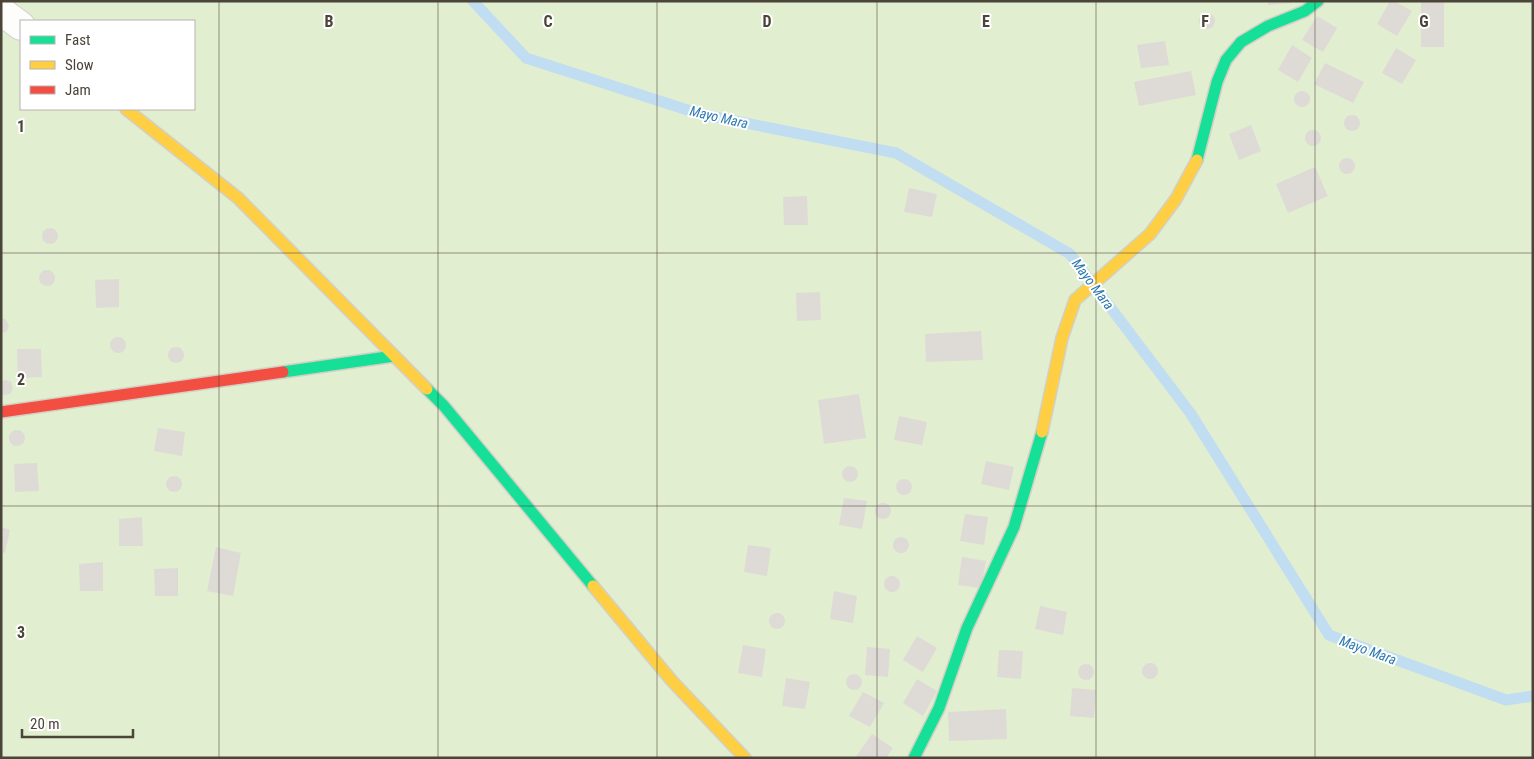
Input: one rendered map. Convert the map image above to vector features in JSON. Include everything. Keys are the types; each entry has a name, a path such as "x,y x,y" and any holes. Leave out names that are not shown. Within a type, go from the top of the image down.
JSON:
{"street":[{"path":"914,758 939,708 967,628 1014,527 1043,430 1062,338 1075,300 1150,234 1176,199 1199,157 1216,82 1226,60 1241,42 1268,26 1305,11 1318,1"},
{"path":"1,10 20,25"},
{"path":"127,110 238,198 444,406 672,681 745,758"},
{"path":"1,412 394,356"}],"green space":[{"path":"1,1 1533,1 1533,758 1,758"}],"building":[{"path":"1268,1 1292,1 1292,3 1268,5"},
{"path":"1390,1 1394,1 1412,11 1397,36 1377,24"},
{"path":"1421,2 1444,2 1444,47 1421,47"},
{"path":"1207,13 1215,21 1207,29 1199,21"},
{"path":"1317,16 1337,28 1323,52 1302,40"},
{"path":"1165,41 1169,65 1141,68 1137,45"},
{"path":"1292,45 1312,58 1298,82 1278,70"},
{"path":"1396,48 1416,60 1402,84 1382,73"},
{"path":"1325,63 1364,82 1353,103 1314,84"},
{"path":"1191,71 1196,95 1139,106 1134,82"},
{"path":"1302,91 1310,99 1302,107 1294,99"},
{"path":"1352,115 1360,123 1352,131 1344,123"},
{"path":"1251,125 1261,151 1239,160 1229,134"},
{"path":"1313,130 1321,138 1313,146 1305,138"},
{"path":"1347,158 1355,166 1347,174 1339,166"},
{"path":"1315,167 1328,196 1288,213 1276,184"},
{"path":"909,188 937,194 932,217 904,212"},
{"path":"807,196 808,225 784,225 783,197"},
{"path":"50,228 58,236 50,244 42,236"},
{"path":"47,270 55,278 47,286 39,278"},
{"path":"119,279 119,307 96,308 95,280"},
{"path":"820,292 821,320 797,321 796,293"},
{"path":"1,318 5,319 9,325 7,331 1,334"},
{"path":"981,331 983,360 926,362 925,334"},
{"path":"118,337 126,345 118,353 110,345"},
{"path":"176,347 184,355 176,363 168,355"},
{"path":"17,349 41,349 42,377 18,378"},
{"path":"1,381 11,382 13,389 10,394 4,395 1,394"},
{"path":"859,394 866,438 824,444 818,400"},
{"path":"899,416 927,422 922,445 894,440"},
{"path":"158,428 185,432 182,456 154,451"},
{"path":"17,430 25,438 17,446 9,438"},
{"path":"986,461 1014,467 1009,490 981,484"},
{"path":"37,463 39,491 15,492 14,464"},
{"path":"850,466 858,474 850,482 842,474"},
{"path":"174,476 182,484 174,492 166,484"},
{"path":"904,479 912,487 904,495 896,487"},
{"path":"844,498 867,501 862,529 839,525"},
{"path":"883,503 891,511 883,519 875,511"},
{"path":"965,514 988,517 984,545 960,541"},
{"path":"142,517 143,546 119,546 119,519"},
{"path":"1,527 10,530 5,553 1,552"},
{"path":"901,537 909,545 901,553 893,545"},
{"path":"748,545 771,548 767,576 744,572"},
{"path":"216,547 241,553 233,596 207,591"},
{"path":"962,557 986,561 981,588 958,585"},
{"path":"103,562 103,591 80,591 79,564"},
{"path":"178,568 178,596 155,596 154,569"},
{"path":"892,576 900,584 892,592 884,584"},
{"path":"834,591 857,596 853,623 830,619"},
{"path":"1040,606 1067,612 1063,635 1035,629"},
{"path":"777,613 785,621 777,629 769,621"},
{"path":"917,636 937,648 923,672 903,660"},
{"path":"743,645 766,649 762,677 738,673"},
{"path":"867,647 890,649 888,677 865,675"},
{"path":"999,650 1023,651 1021,679 997,677"},
{"path":"1150,663 1158,671 1150,679 1142,671"},
{"path":"1086,664 1094,672 1086,680 1078,672"},
{"path":"854,674 862,682 854,690 846,682"},
{"path":"786,678 810,682 805,709 782,706"},
{"path":"917,679 937,691 923,716 903,703"},
{"path":"1072,688 1096,690 1094,718 1070,716"},
{"path":"863,692 884,703 870,727 849,716"},
{"path":"1006,709 1007,739 949,741 948,712"},
{"path":"872,734 893,748 886,758 855,758"}],"waterway":[{"name":"Mayo Mara","path":"473,1 526,58 700,114 896,153 1070,254 1191,414 1329,635 1506,700 1533,696"}],"traffic: fast":[{"path":"1197,160 1217,82 1226,60 1241,42 1268,26 1305,11 1318,1"},
{"path":"283,372 394,356"},
{"path":"427,389 444,406 593,586"},
{"path":"914,758 939,708 967,628 1014,527 1042,432"}],"traffic: slow":[{"path":"127,110 238,198 427,389"},
{"path":"1042,432 1062,338 1075,300 1150,234 1176,199 1197,160"},
{"path":"593,586 672,681 745,758"}],"traffic: jam":[{"path":"1,412 283,372"}]}
